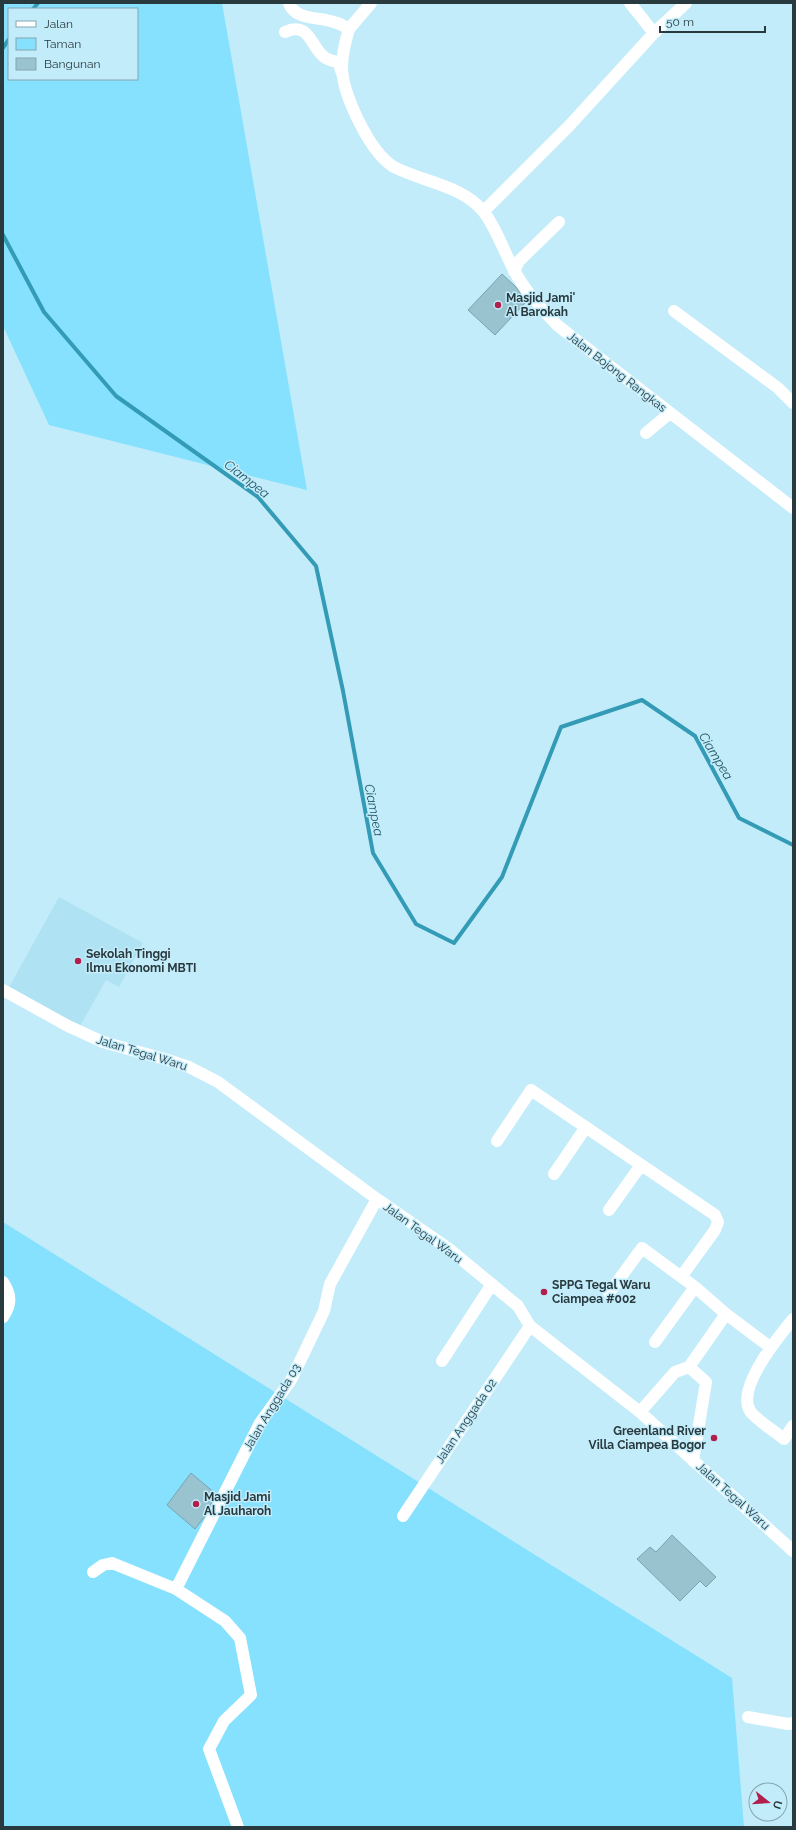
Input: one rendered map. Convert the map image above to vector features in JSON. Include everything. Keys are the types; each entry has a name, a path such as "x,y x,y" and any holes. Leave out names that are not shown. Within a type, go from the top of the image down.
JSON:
{"street":[{"path":"289,3 291,8 299,14 335,22 348,29 371,3"},
{"path":"630,3 654,33"},
{"path":"484,211 569,126 654,33 686,3"},
{"path":"285,32 292,28 302,30 311,38 322,55 338,62 343,76"},
{"name":"Jalan Bojong Rangkas","path":"348,29 342,57 346,92 352,106 381,158 396,168 466,197 484,211 514,271 544,312 557,325 793,508"},
{"path":"514,271 519,261 559,222"},
{"path":"674,311 778,388 793,403"},
{"path":"646,433 670,413"},
{"name":"Jalan Tegal Waru","path":"3,990 68,1026 103,1042 190,1067 218,1082 377,1199 449,1249 492,1284 518,1306 530,1326 640,1412 793,1551"},
{"path":"497,1141 531,1090 715,1215 718,1222 715,1230 681,1277"},
{"path":"554,1174 586,1127"},
{"path":"609,1210 642,1165"},
{"name":"Jalan Anggada 03","path":"176,1589 260,1423 291,1380 324,1311 330,1284 377,1199"},
{"path":"609,1293 642,1248 695,1287 726,1314 770,1347"},
{"path":"3,1282 10,1295 10,1302 3,1316"},
{"path":"442,1361 492,1284"},
{"path":"656,1342 695,1287"},
{"path":"640,1412 675,1372 689,1367 726,1314"},
{"path":"793,1319 770,1347 750,1386 748,1400 750,1411 788,1442 793,1426"},
{"name":"Jalan Anggada 02","path":"403,1516 530,1326"},
{"path":"689,1367 706,1382 693,1460"},
{"path":"93,1572 103,1565 112,1563 176,1589 225,1621 240,1638 251,1695 224,1721 209,1749 238,1827"},
{"path":"748,1717 788,1724 793,1723"}],"shaded area":[{"name":"Sekolah Tinggi Ilmu Ekonomi MBTI","path":"59,897 143,943 119,987 106,980 79,1028 8,989"}],"green space":[{"path":"3,3 222,3 307,490 49,425 3,326"},
{"path":"3,1222 732,1678 744,1827 3,1827"}],"building":[{"name":"Masjid Jami' Al Barokah","path":"502,274 516,287 526,302 495,335 468,310"},
{"path":"191,1473 216,1494 205,1516 195,1529 167,1505"},
{"path":"672,1535 716,1577 706,1587 700,1581 680,1601 637,1559 650,1547 656,1552"}],"waterway":[{"name":"Ciampea","path":"34,8 38,3"},
{"name":"Ciampea","path":"3,48 8,40"},
{"name":"Ciampea","path":"3,235 44,312 116,396 258,497 316,566 343,691 373,853 416,924 454,943 502,877 561,727 642,700 695,736 739,818 793,845"}],"place":[{"name":"Masjid Jami' Al Barokah","path":"498,305"},
{"name":"Sekolah Tinggi Ilmu Ekonomi MBTI","path":"78,961"},
{"name":"SPPG Tegal Waru Ciampea #002","path":"544,1292"},
{"name":"Greenland River Villa Ciampea Bogor","path":"714,1438"},
{"name":"Masjid Jami Al Jauharoh","path":"196,1504"}]}
